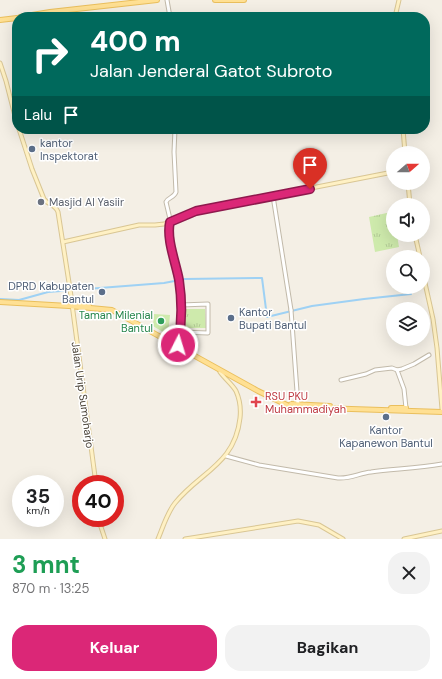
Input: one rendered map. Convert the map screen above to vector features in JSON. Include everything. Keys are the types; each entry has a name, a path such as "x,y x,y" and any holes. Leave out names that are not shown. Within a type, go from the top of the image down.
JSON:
{"main road":[{"path":"60,12 157,0"},
{"path":"215,0 244,0"},
{"path":"396,12 399,0"},
{"path":"0,20 12,19"},
{"path":"0,64 12,104"},
{"name":"Jalan Urip Sumoharjo","path":"21,134 44,199 48,203 55,206 58,210 95,475"},
{"path":"403,134 404,146"},
{"path":"63,242 139,225 159,225 196,211 386,173"},
{"path":"427,294 437,348 442,410"},
{"path":"0,302 112,308 221,371 287,403 366,409 406,408 442,410"},
{"path":"178,346 291,407 442,410"},
{"path":"158,539 174,504 184,493 226,456 231,448 237,430 240,407 236,391 220,372 221,371"},
{"path":"185,539 298,521 319,525 343,539"},
{"path":"101,527 105,539"},
{"path":"404,539 442,531"}],"street":[{"path":"167,0 169,12"},
{"path":"174,134 176,192 174,196 166,202 170,222 170,241 179,280 180,332 178,346"},
{"path":"273,196 292,311 298,404"},
{"path":"180,305 208,304 208,333 180,332"},
{"path":"341,380 366,374 374,370 392,368 397,370 403,369 429,355"},
{"path":"397,370 404,389 406,408"},
{"path":"226,456 259,464 338,478 345,478 365,473 442,464"}],"green space":[{"path":"386,213 386,242 398,242 399,247 375,252 369,217"},
{"path":"182,309 205,309 206,328 183,328"},
{"name":"Taman Milenial Bantul","path":"154,314 170,315 168,335 153,326"}],"waterway":[{"path":"0,299 19,300 48,292 164,283 185,279 262,278 267,317 312,306 411,294"}],"place":[{"name":"kantor Inspektorat","path":"32,149"},
{"name":"Masjid Al Yasiir","path":"41,202"},
{"name":"DPRD Kabupaten Bantul","path":"102,292"},
{"name":"Kantor Bupati Bantul","path":"231,318"},
{"name":"Taman Milenial Bantul","path":"161,321"},
{"name":"RSU PKU Muhammadiyah","path":"256,402"},
{"name":"Kantor Kapanewon Bantul","path":"386,417"}],"route":[{"path":"178,345 181,313 180,295 179,282 170,241 170,222 196,211 310,189"}]}
